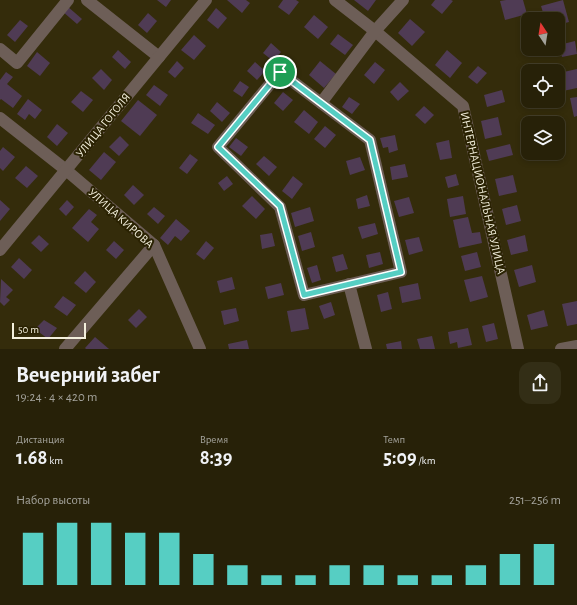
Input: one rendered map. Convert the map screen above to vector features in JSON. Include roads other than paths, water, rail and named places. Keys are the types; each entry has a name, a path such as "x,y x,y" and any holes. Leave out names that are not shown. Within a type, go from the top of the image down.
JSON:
{"street":[{"path":"0,50 17,63 68,0"},
{"path":"87,0 159,57"},
{"name":"УЛИЦА ГОГОЛЯ","path":"0,250 206,0"},
{"name":"ИНТЕРНАЦИОНАЛЬНАЯ УЛИЦА","path":"335,0 375,31 463,106 518,349"},
{"path":"321,103 375,31 402,0"},
{"path":"280,72 321,103 370,140 401,272 304,295 280,206 218,147 280,72"},
{"name":"УЛИЦА КИРОВА","path":"0,118 66,170 154,245 200,349"},
{"path":"65,349 154,245"},
{"path":"349,284 366,349"},
{"path":"561,349 577,346"}]}
